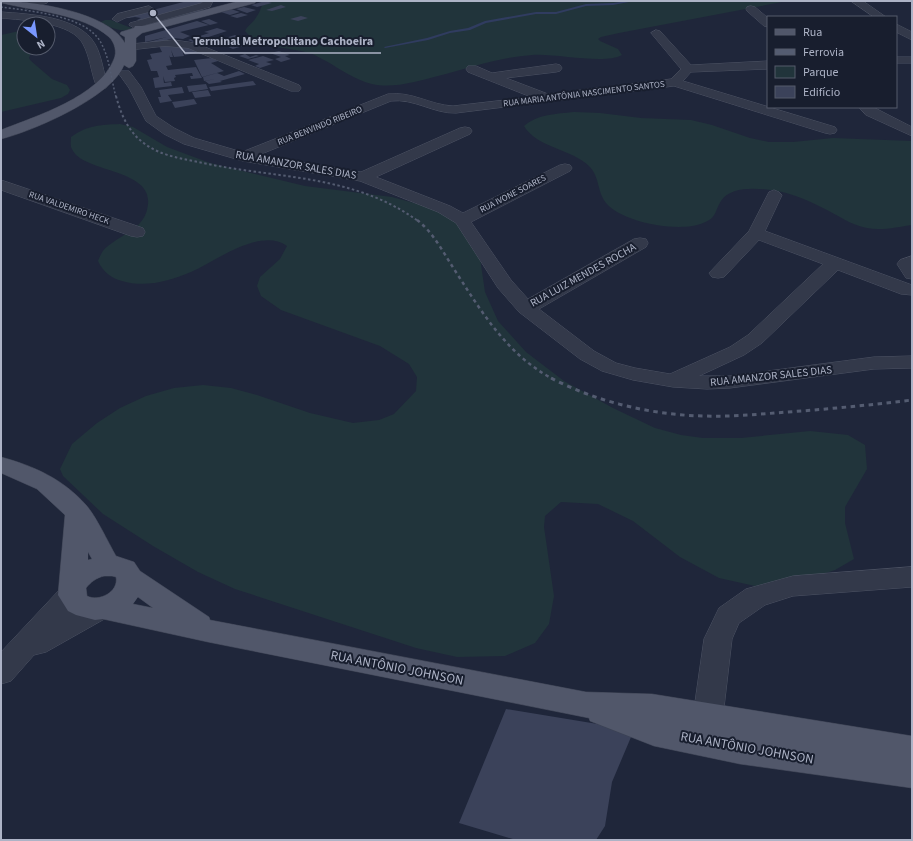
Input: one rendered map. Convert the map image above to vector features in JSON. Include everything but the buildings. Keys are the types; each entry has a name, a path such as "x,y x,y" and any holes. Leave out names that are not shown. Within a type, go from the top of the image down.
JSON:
{"main road":[{"path":"6,1 31,3 114,18 136,29"},
{"path":"112,34 159,26 251,1"},
{"path":"1,135 76,102 104,79 121,72 131,61 126,47 112,34 91,23 31,3"},
{"path":"91,23 97,20 114,18"},
{"path":"126,47 130,37 136,29"},
{"path":"1,140 46,123 86,104 104,79 105,71 121,72"},
{"name":"RUA ANTÔNIO JOHNSON","path":"1,465 20,471 46,483 78,512 119,572 208,631"},
{"path":"72,592 77,580 86,572 97,567 119,572 130,587 115,603 100,608 88,609 80,607 74,602 72,592 78,512"},
{"name":"RUA ANTÔNIO JOHNSON","path":"100,608 208,631 586,705 652,707 836,736 912,750"},
{"name":"RUA ANTÔNIO JOHNSON","path":"586,705 654,732 740,750 912,772"},
{"path":"815,760 832,747 836,736"}],"street":[{"path":"136,29 206,5 208,1"},
{"path":"856,1 879,16"},
{"path":"114,18 161,6"},
{"path":"751,10 767,23"},
{"path":"1,15 16,17"},
{"path":"8,25 16,22"},
{"path":"56,24 68,27 86,38 104,79 135,87"},
{"path":"897,28 912,37"},
{"path":"656,33 688,69 767,65"},
{"path":"126,47 168,43 190,45 295,88"},
{"path":"897,60 912,60"},
{"path":"490,76 556,68"},
{"path":"472,69 549,99"},
{"name":"RUA MARIA ANTÔNIA NASCIMENTO SANTOS","path":"397,96 408,96 450,110 549,99 675,82 688,69"},
{"name":"RUA AMANZOR SALES DIAS","path":"121,72 135,87 151,118 169,132 189,141 243,157 363,177 444,209 462,220 504,284 526,308 587,355 609,367 633,374 673,381 707,383 730,382 874,364 912,362"},
{"path":"675,82 830,130"},
{"name":"RUA BENVINDO RIBEIRO","path":"243,157 388,98 397,96"},
{"path":"866,108 871,112 912,132"},
{"path":"363,177 465,131"},
{"name":"RUA IVONE SOARES","path":"462,220 565,168"},
{"name":"RUA VALDEMIRO HECK","path":"1,185 137,232"},
{"path":"718,273 756,233 774,195"},
{"path":"756,233 908,290 912,290"},
{"name":"RUA LUIZ MENDES ROCHA","path":"526,308 640,243"},
{"path":"912,261 906,264 912,274"},
{"path":"673,381 737,351 755,339 835,263"},
{"path":"708,716 718,639 729,616 756,597 793,586 912,577"},
{"path":"10,663 72,592"},
{"path":"10,663 100,608"}],"green space":[{"path":"268,1 787,1 619,33 598,39 618,49 622,55 614,58 592,59 542,55 520,56 484,63 414,82 388,86 372,84 360,80 313,54 266,44 251,37 245,31 256,18 262,5"},
{"path":"111,20 134,29 117,29 101,22"},
{"path":"16,32 16,56 30,56 29,58 31,61 52,79 67,85 70,90 68,94 61,98 1,112 1,35"},
{"path":"574,112 600,113 641,118 691,120 712,125 750,138 769,142 793,142 833,138 912,141 912,225 884,229 861,227 791,194 758,189 737,190 730,193 721,201 711,219 693,226 667,226 638,221 614,210 606,203 603,199 593,171 583,161 537,139 524,126 541,117"},
{"path":"120,124 133,127 167,147 210,163 305,186 392,197 425,206 442,213 458,223 480,258 485,292 498,321 526,352 564,381 613,408 655,428 681,435 703,438 741,438 810,431 848,435 865,445 867,469 845,507 845,523 854,559 835,570 797,583 755,586 719,578 680,557 633,521 598,504 561,502 545,516 544,527 554,596 549,624 535,643 505,656 457,657 416,648 235,589 198,572 153,546 103,514 63,476 60,469 72,444 97,423 120,408 146,396 174,388 203,385 231,388 310,413 353,423 379,420 394,414 416,391 417,377 409,364 380,346 281,310 261,296 257,286 260,277 280,259 287,246 276,241 264,240 251,243 225,254 191,272 166,281 148,284 131,283 118,280 108,274 98,261 106,247 133,229 143,219 148,204 146,192 139,184 128,177 89,163 78,157 71,148 71,137 83,130 100,125"}],"waterway":[{"path":"385,47 469,29 485,22 536,13 556,13 586,5 613,4 633,1"}],"railway":[{"path":"1,7 55,16 82,25 92,32 100,41 106,54 116,97"},
{"path":"116,96 123,117 134,135 139,140 158,151 203,163 314,180 341,186 368,194 393,206 418,221"},
{"path":"417,220 428,230 474,301 496,331 522,358 552,379"},
{"path":"552,379 587,394 625,406 684,415 746,415 912,400"}],"place":[{"name":"Terminal Metropolitano Cachoeira","path":"153,13"}]}
